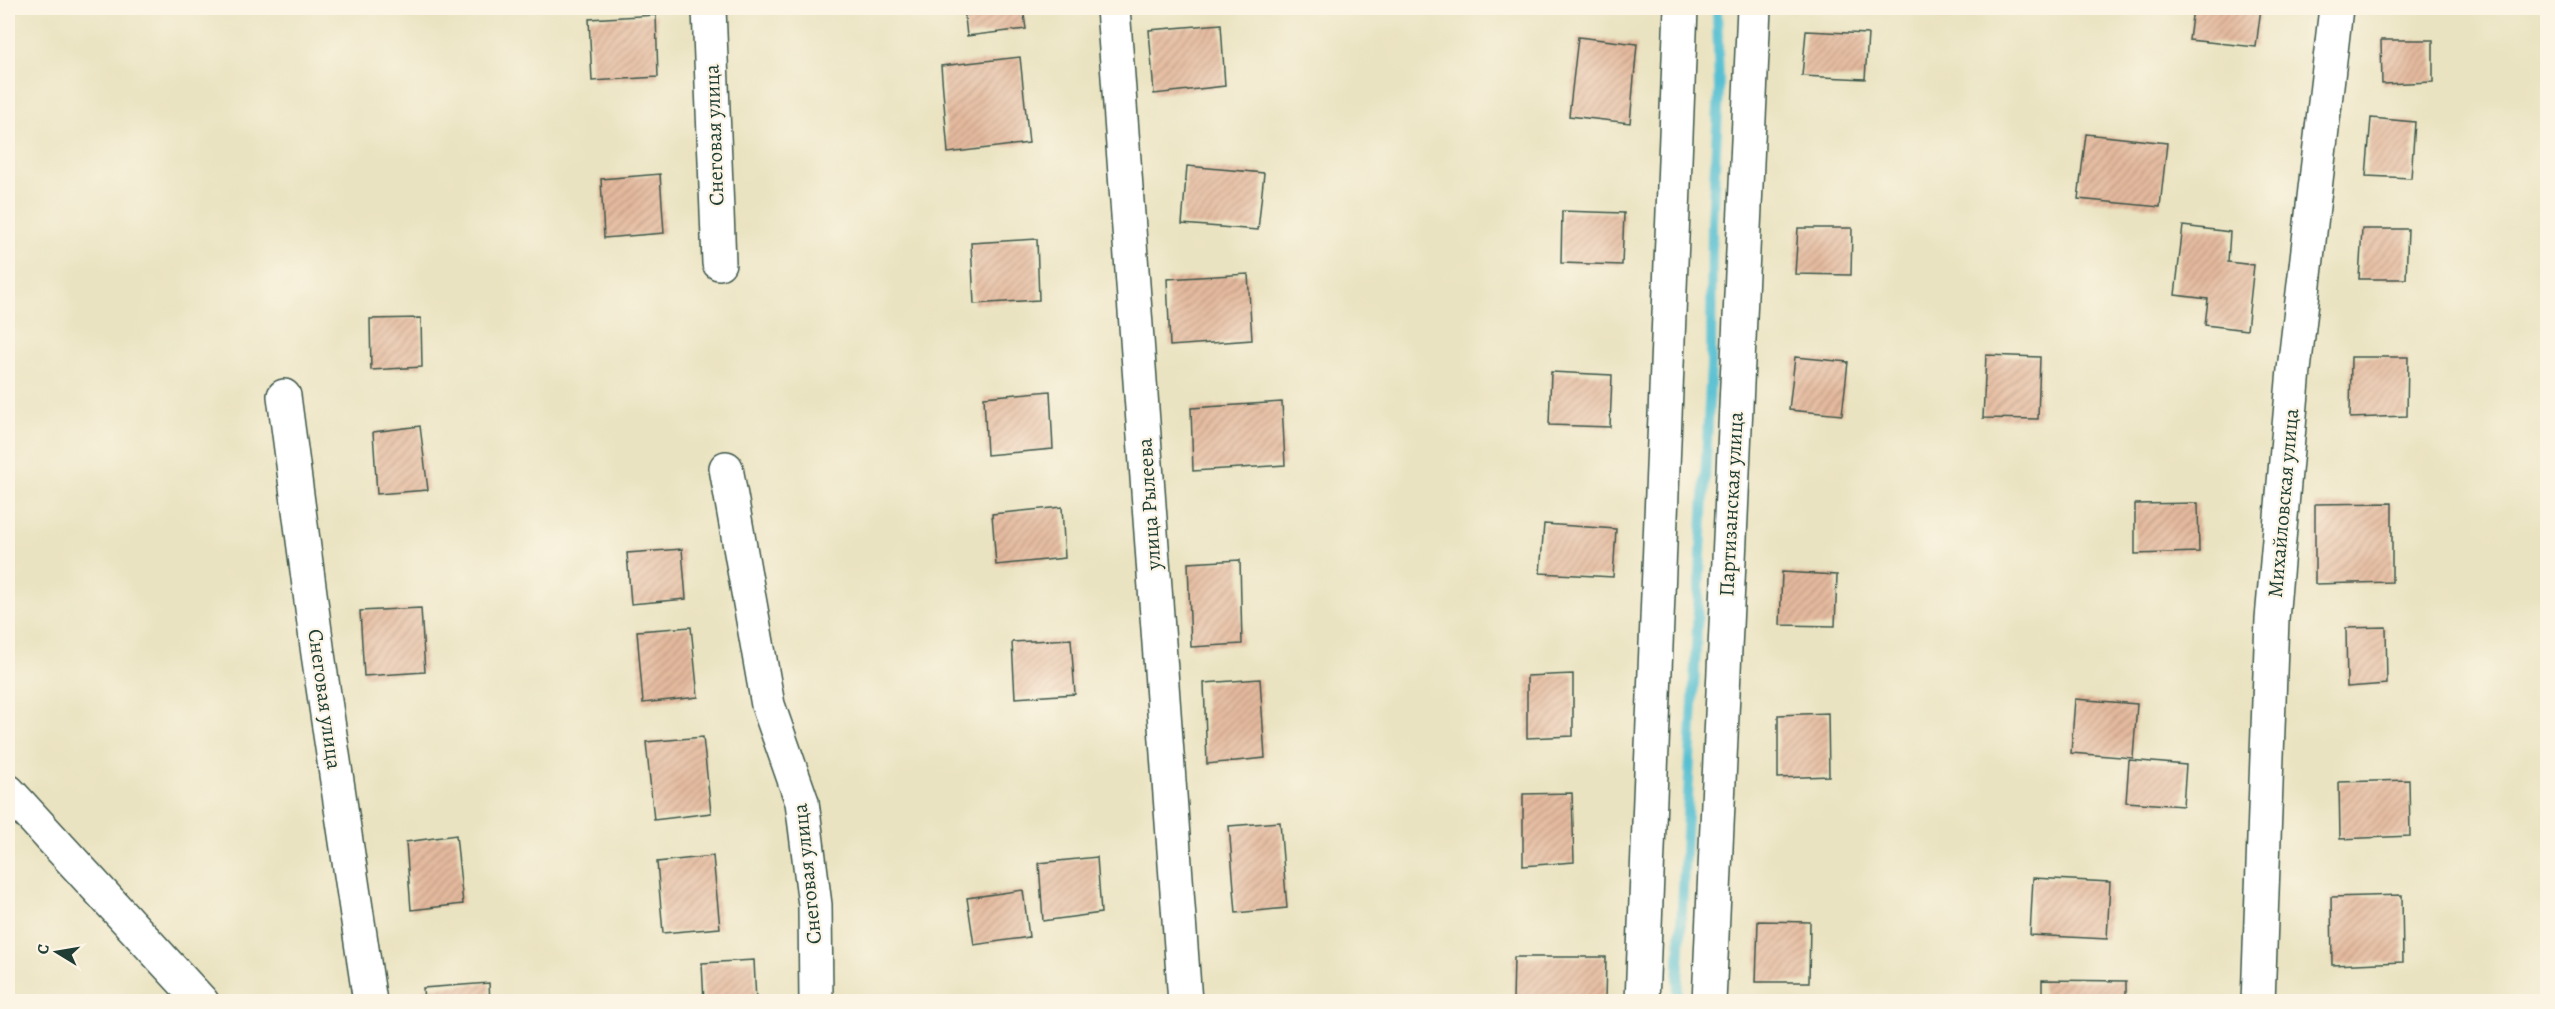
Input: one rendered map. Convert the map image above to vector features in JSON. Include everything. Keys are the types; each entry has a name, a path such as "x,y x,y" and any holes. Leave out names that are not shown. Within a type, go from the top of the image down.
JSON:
{"street":[{"name":"Снеговая улица","path":"709,8 719,263"},
{"name":"улица Рылеева","path":"1113,8 1185,1002"},
{"path":"1642,1002 1681,8"},
{"name":"Партизанская улица","path":"1709,1002 1754,8"},
{"name":"Михайловская улица","path":"2258,1002 2272,619 2294,370 2336,8"},
{"name":"Снеговая улица","path":"284,396 318,654 369,1002"},
{"name":"Снеговая улица","path":"726,468 768,705 802,802 815,905 816,1002"},
{"path":"8,791 202,1002"}],"building":[{"path":"964,8 1023,8 1026,29 967,36"},
{"path":"2193,8 2261,8 2256,47 2189,40"},
{"path":"656,15 658,77 592,81 589,19"},
{"path":"1221,24 1225,86 1154,94 1149,30"},
{"path":"1806,31 1868,34 1865,79 1802,76"},
{"path":"1578,37 1637,44 1630,123 1569,116"},
{"path":"2381,40 2433,40 2433,82 2382,84"},
{"path":"1020,57 1029,143 948,153 941,66"},
{"path":"2371,118 2415,122 2411,178 2366,176"},
{"path":"2086,134 2167,143 2160,207 2078,199"},
{"path":"1187,166 1264,173 1258,230 1182,224"},
{"path":"660,174 664,233 604,238 601,179"},
{"path":"1562,211 1624,213 1622,265 1561,263"},
{"path":"2183,226 2230,232 2228,262 2254,265 2247,330 2205,325 2208,299 2175,295"},
{"path":"1798,228 1852,228 1851,275 1795,274"},
{"path":"2362,229 2408,229 2406,279 2359,279"},
{"path":"1037,239 1039,300 974,304 971,243"},
{"path":"1248,274 1252,340 1170,346 1167,279"},
{"path":"421,318 422,367 371,370 370,319"},
{"path":"1986,355 2040,357 2038,419 1983,418"},
{"path":"1795,357 1848,362 1842,415 1789,410"},
{"path":"2351,357 2408,357 2407,416 2350,418"},
{"path":"1551,372 1612,375 1610,427 1549,425"},
{"path":"1050,391 1053,449 987,455 984,397"},
{"path":"1282,402 1285,465 1193,471 1191,408"},
{"path":"420,426 428,490 377,494 373,432"},
{"path":"2198,503 2199,552 2135,554 2135,504"},
{"path":"2392,503 2392,582 2315,584 2315,504"},
{"path":"1062,507 1065,558 996,565 992,514"},
{"path":"1544,524 1616,529 1613,577 1540,573"},
{"path":"682,549 686,599 631,604 627,553"},
{"path":"1240,560 1242,644 1191,647 1188,563"},
{"path":"1782,572 1837,575 1835,626 1780,625"},
{"path":"421,608 425,672 364,676 360,611"},
{"path":"691,627 698,697 643,703 637,631"},
{"path":"2386,627 2387,684 2347,687 2346,628"},
{"path":"1071,639 1075,694 1015,698 1012,642"},
{"path":"1573,674 1573,736 1527,738 1527,676"},
{"path":"1260,679 1265,758 1207,764 1204,683"},
{"path":"2075,699 2137,704 2133,758 2071,753"},
{"path":"1828,713 1829,776 1778,778 1778,715"},
{"path":"703,737 711,813 654,820 646,742"},
{"path":"2129,760 2186,765 2183,806 2126,802"},
{"path":"2409,780 2410,836 2340,839 2339,782"},
{"path":"1572,793 1574,862 1523,866 1523,794"},
{"path":"1280,822 1287,908 1236,913 1229,826"},
{"path":"456,835 463,904 411,910 406,842"},
{"path":"713,856 720,928 663,933 657,862"},
{"path":"1097,857 1101,913 1043,921 1039,863"},
{"path":"2033,878 2110,882 2107,939 2030,935"},
{"path":"1023,890 1029,937 974,945 967,898"},
{"path":"2402,895 2403,962 2332,965 2331,897"},
{"path":"1758,921 1810,922 1809,982 1756,982"},
{"path":"1514,957 1606,957 1605,1002 1513,1002"},
{"path":"754,960 756,1002 704,1002 702,963"},
{"path":"2042,980 2126,981 2126,1002 2042,1002"},
{"path":"489,983 490,1002 424,1002 423,988"}],"waterway":[{"path":"1677,1002 1711,366 1712,223 1719,89 1717,8"}]}
